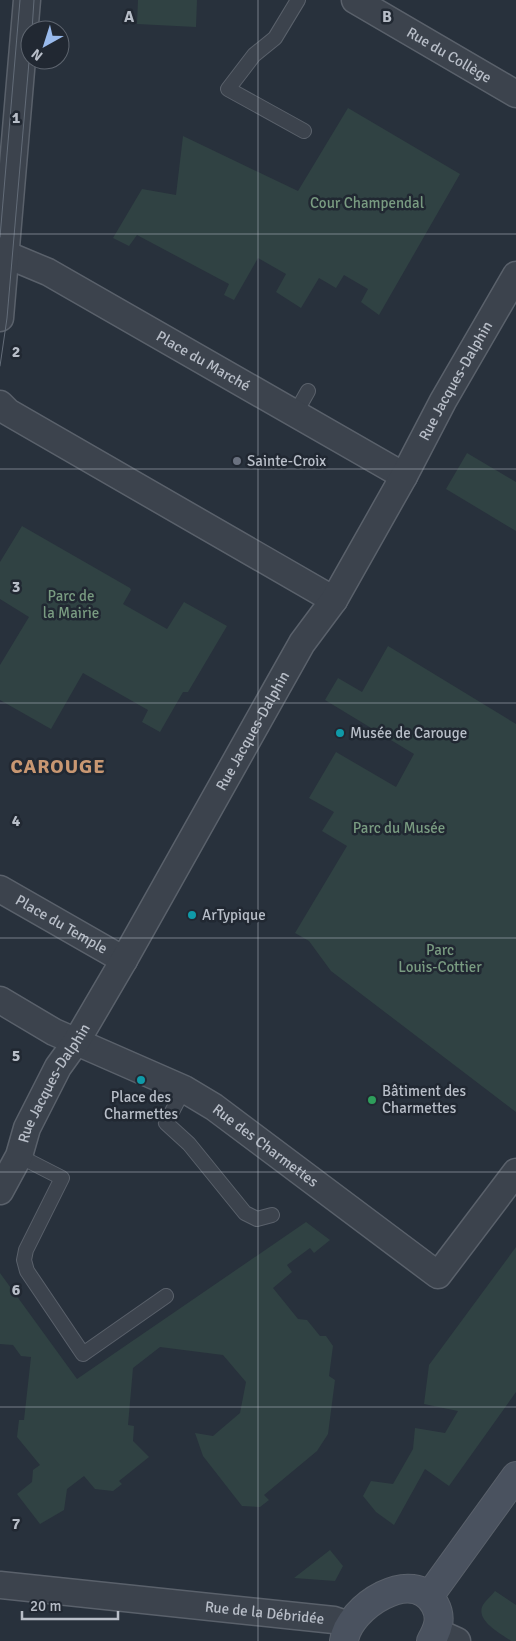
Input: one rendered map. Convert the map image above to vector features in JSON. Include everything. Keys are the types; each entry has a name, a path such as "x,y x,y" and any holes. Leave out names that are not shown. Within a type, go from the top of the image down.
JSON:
{"street":[{"path":"0,318 3,253 27,0"},
{"name":"Rue du Collège","path":"355,0 516,94"},
{"name":"Place du Marché","path":"3,253 48,272 404,476"},
{"name":"Rue Jacques-Dalphin","path":"0,1191 19,1156 27,1128 58,1067 76,1042 124,960 302,643 334,600 404,476 443,401 516,275"},
{"path":"0,404 17,417 334,600"},
{"name":"Place du Temple","path":"0,889 124,960"},
{"path":"0,1000 76,1042"},
{"name":"Rue des Charmettes","path":"76,1042 184,1088 214,1107 438,1275 516,1172"},
{"path":"430,1596 516,1476"},
{"name":"Rue de la Débridée","path":"0,1585 334,1620 346,1633"},
{"path":"346,1633 359,1613 386,1593 417,1589 430,1596 437,1608 442,1638"}],"lane":[{"path":"298,0 275,38 254,55 228,89 304,132"},
{"path":"294,414 308,391"},
{"path":"184,1088 166,1123 199,1155 245,1212 257,1219 272,1215"},
{"path":"19,1156 62,1178 26,1250 24,1260 27,1271 83,1354 166,1296"}],"green space":[{"path":"138,0 197,0 196,27 137,24"},
{"name":"Cour Champendal","path":"348,108 460,174 379,315 361,302 368,289 344,275 336,288 319,278 301,308 276,292 286,274 258,258 234,300 224,295 229,284 137,235 129,246 113,238 142,189 176,195 183,136 298,191"},
{"path":"467,453 516,482 516,531 446,489"},
{"name":"Parc de la Mairie","path":"22,526 130,588 131,590 123,604 167,629 184,602 227,626 188,692 183,692 160,732 142,722 148,710 83,673 51,729 0,700 0,665 29,617 0,599 0,562"},
{"path":"388,646 516,724 516,1112 331,971 309,941 295,933 347,846 322,831 334,812 309,798 336,752 396,787 414,754 325,700 338,678 362,692"},
{"path":"306,1222 330,1240 314,1253 310,1248 287,1265 292,1272 273,1288 298,1319 307,1320 320,1336 326,1336 333,1346 329,1376 335,1380 328,1434 317,1451 264,1495 269,1500 260,1507 242,1506 203,1456 195,1433 213,1436 240,1413 246,1382 223,1355 160,1347 133,1368 128,1425 134,1426 133,1441 149,1457 119,1481 122,1484 113,1491 95,1489 84,1476 67,1489 64,1510 40,1524 17,1494 32,1482 33,1470 40,1465 17,1437 19,1420 24,1420 31,1357 21,1356 13,1345 0,1344 0,1273 77,1379"},
{"path":"516,1247 516,1392 449,1486 425,1469 394,1525 376,1512 363,1496 371,1481 393,1484 413,1449 415,1428 445,1433 458,1411 424,1404 429,1365"},
{"path":"330,1550 343,1566 335,1581 294,1578"},
{"path":"495,1591 516,1605 516,1641 511,1641 483,1618 482,1607"}],"tram line":[{"path":"0,237 20,0"},
{"path":"33,20 34,0"},
{"path":"0,366 7,318 28,70"}],"place":[{"name":"Sainte-Croix","path":"237,461"},
{"name":"Musée de Carouge","path":"340,733"},
{"name":"ArTypique","path":"192,915"},
{"name":"Place des Charmettes","path":"141,1080"},
{"name":"Bâtiment des Charmettes","path":"372,1100"}],"district":[{"name":"CAROUGE","path":"58,766"}],"park label":[{"name":"Parc du Musée","path":"399,828"},
{"name":"Parc Louis-Cottier","path":"440,958"}]}
